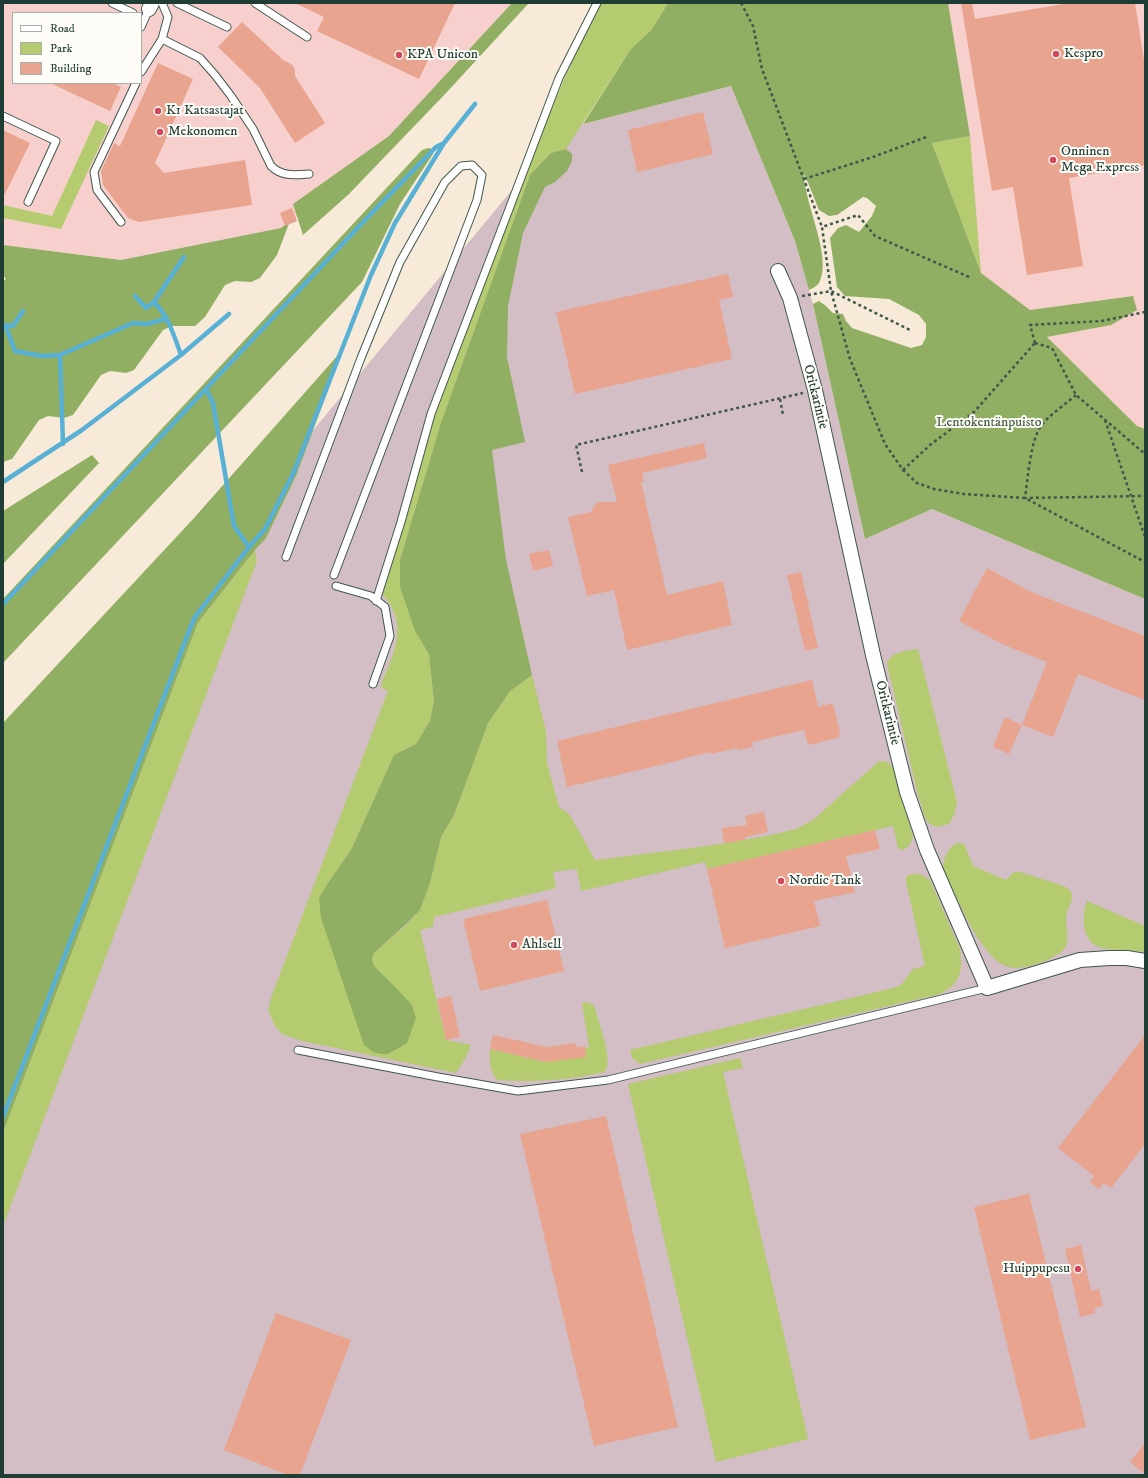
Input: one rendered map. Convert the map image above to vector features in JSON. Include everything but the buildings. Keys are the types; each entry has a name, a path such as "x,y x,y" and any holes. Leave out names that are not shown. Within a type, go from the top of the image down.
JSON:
{"street":[{"name":"Oritkarintie","path":"778,271 790,298 815,390 873,655 907,792 927,850 987,988"},
{"path":"987,988 1080,960 1127,958 1145,961"}],"lane":[{"path":"112,3 131,12"},
{"path":"177,3 227,27"},
{"path":"255,3 307,37"},
{"path":"376,601 401,522 431,414 559,78 597,3"},
{"path":"142,26 154,8 168,17 162,39 142,70"},
{"path":"162,39 200,58 215,75 253,129 271,166 275,170 289,175 309,174"},
{"path":"121,222 96,190 94,172 136,84"},
{"path":"3,116 56,141 28,202"},
{"path":"286,557 361,358 400,262 445,182 460,166 472,165 482,175 478,200 334,575"},
{"path":"336,586 371,596 385,608 390,636 373,684"},
{"path":"298,1050 518,1091 608,1080 987,988"}],"path":[{"path":"741,3 753,26 762,69 822,227 831,291 850,359 885,444 903,470 917,483 934,490 964,494 1025,498 1145,496"},
{"path":"804,179 873,157 929,136"},
{"path":"822,227 858,215 875,236 968,278"},
{"path":"790,298 831,291 912,331"},
{"path":"1035,343 1030,325 1102,321 1145,312"},
{"path":"903,470 930,445 974,412 1035,343"},
{"path":"1035,343 1052,348 1076,395 1145,454"},
{"path":"582,472 576,445 815,390"},
{"path":"1025,498 1034,443 1038,432 1042,424 1076,395"},
{"path":"780,399 783,415"},
{"path":"1105,420 1145,537"},
{"path":"1025,498 1145,562"}],"shaded area":[{"path":"3,3 513,3 391,149 281,228 121,260 3,245"},
{"path":"948,3 1145,3 1145,429 1137,426 1047,337 1111,325 1133,296 1030,310 981,273 932,143 970,136"},
{"path":"731,86 795,241 813,304 865,539 932,509 1145,599 1145,1475 3,1475 3,1158 291,457 565,126 583,124"}],"green space":[{"path":"512,3 529,3 447,92 349,194 303,235 293,204 389,136"},
{"path":"601,3 668,3 652,29 630,50 566,149 551,153 530,175 441,423 400,560 415,631 429,653 434,701 430,721 416,744 394,755 351,850 328,883 321,918 399,991 374,966 372,959 374,953 405,926 420,910 430,883 441,837 454,815 488,723 510,691 532,675 546,731 547,763 559,807 570,815 595,860 707,846 767,836 796,829 813,820 878,762 883,761 888,763 893,768 913,836 911,843 902,850 898,848 893,826 707,869 705,862 581,891 577,869 553,872 556,888 434,917 433,927 420,930 446,1040 471,1045 465,1059 456,1073 302,1041 282,1034 275,1026 268,1010 272,995 388,691 382,688 381,685 391,661 397,638 397,627 391,605 382,594 383,586 434,415 537,144 564,79 586,31"},
{"name":"Lentokentänpuisto","path":"668,3 948,3 970,136 932,143 981,273 1030,310 1133,296 1137,310 1111,325 1047,337 1137,426 1145,429 1145,599 932,509 865,539 813,304 819,301 833,313 843,314 846,321 852,328 911,348 922,345 926,337 926,324 919,315 889,299 845,296 837,287 830,238 838,228 846,225 859,232 872,216 876,206 867,198 863,197 837,215 829,216 819,210 804,174 808,200 817,230 823,259 819,283 809,290 795,241 731,86 583,124 630,50 652,29"},
{"path":"96,120 109,126 61,229 3,218 3,205 52,216"},
{"path":"970,136 981,273 932,143"},
{"path":"428,148 432,149 433,154 400,204 362,282 3,663 3,599 422,150"},
{"path":"566,149 572,154 572,161 567,171 555,182 545,187 523,233 508,306 507,357 525,442 492,450 506,560 532,675 510,691 488,723 454,815 441,837 430,883 420,910 374,953 372,959 374,966 412,1005 416,1018 407,1043 388,1054 381,1054 373,1052 364,1045 321,918 319,898 351,850 394,755 416,744 430,721 434,701 429,654 415,631 400,587 400,560 441,423 530,175 551,153"},
{"path":"290,221 277,255 260,278 251,282 235,281 225,285 205,317 195,326 172,326 163,330 134,370 126,373 110,371 101,375 73,415 64,418 48,416 39,420 12,459 3,462 3,281 6,279 3,275 3,245 121,260 281,228"},
{"path":"338,355 339,361 296,476 266,538 198,623 3,1133 3,723 194,518"},
{"path":"92,455 99,463 3,564 3,511"},
{"path":"255,550 257,561 3,1226 3,1133 198,623"},
{"path":"918,649 957,802 954,815 949,824 937,827 930,824 925,818 917,791 887,664 895,654"},
{"path":"957,843 964,844 973,866 1006,880 1014,872 1020,872 1064,886 1070,891 1072,898 1066,918 1067,941 1065,948 1061,952 1056,956 1034,965 1021,968 1012,968 1007,967 996,960 987,951 972,929 943,868 944,860 947,854"},
{"path":"917,874 930,880 960,949 961,970 956,981 947,990 940,994 640,1064 632,1058 630,1050 901,985 913,969 925,966 906,882 908,875"},
{"path":"1087,901 1145,926 1145,952 1104,949 1091,942 1085,931 1084,923 1084,912"},
{"path":"586,1002 592,1004 595,1008 602,1032 607,1058 605,1072 551,1080 497,1080 490,1065 490,1049 546,1062 589,1047 582,1003"},
{"path":"740,1058 743,1068 723,1072 808,1439 716,1462 628,1084"}],"waterway":[{"path":"3,1117 195,617 249,547 265,529 293,474 371,275 395,223 444,143 475,104"},
{"path":"3,604 367,218 436,147 442,144"},
{"path":"135,296 146,308 154,302 184,257"},
{"path":"154,302 167,320 174,334 181,355"},
{"path":"3,325 13,326 23,311"},
{"path":"3,482 82,430 181,355 229,314"},
{"path":"6,327 15,351 42,356 60,355 133,323 147,324 165,319"},
{"path":"60,355 63,444"},
{"path":"206,389 213,403 234,526 249,547"}],"place":[{"name":"Kespro","path":"1056,54"},
{"name":"KPA Unicon","path":"399,55"},
{"name":"K1 Katsastajat","path":"158,111"},
{"name":"Mekonomen","path":"160,132"},
{"name":"Onninen Mega Express","path":"1053,160"},
{"name":"Nordic Tank","path":"781,881"},
{"name":"Ahlsell","path":"514,945"},
{"name":"Huippupesu","path":"1078,1269"}]}
